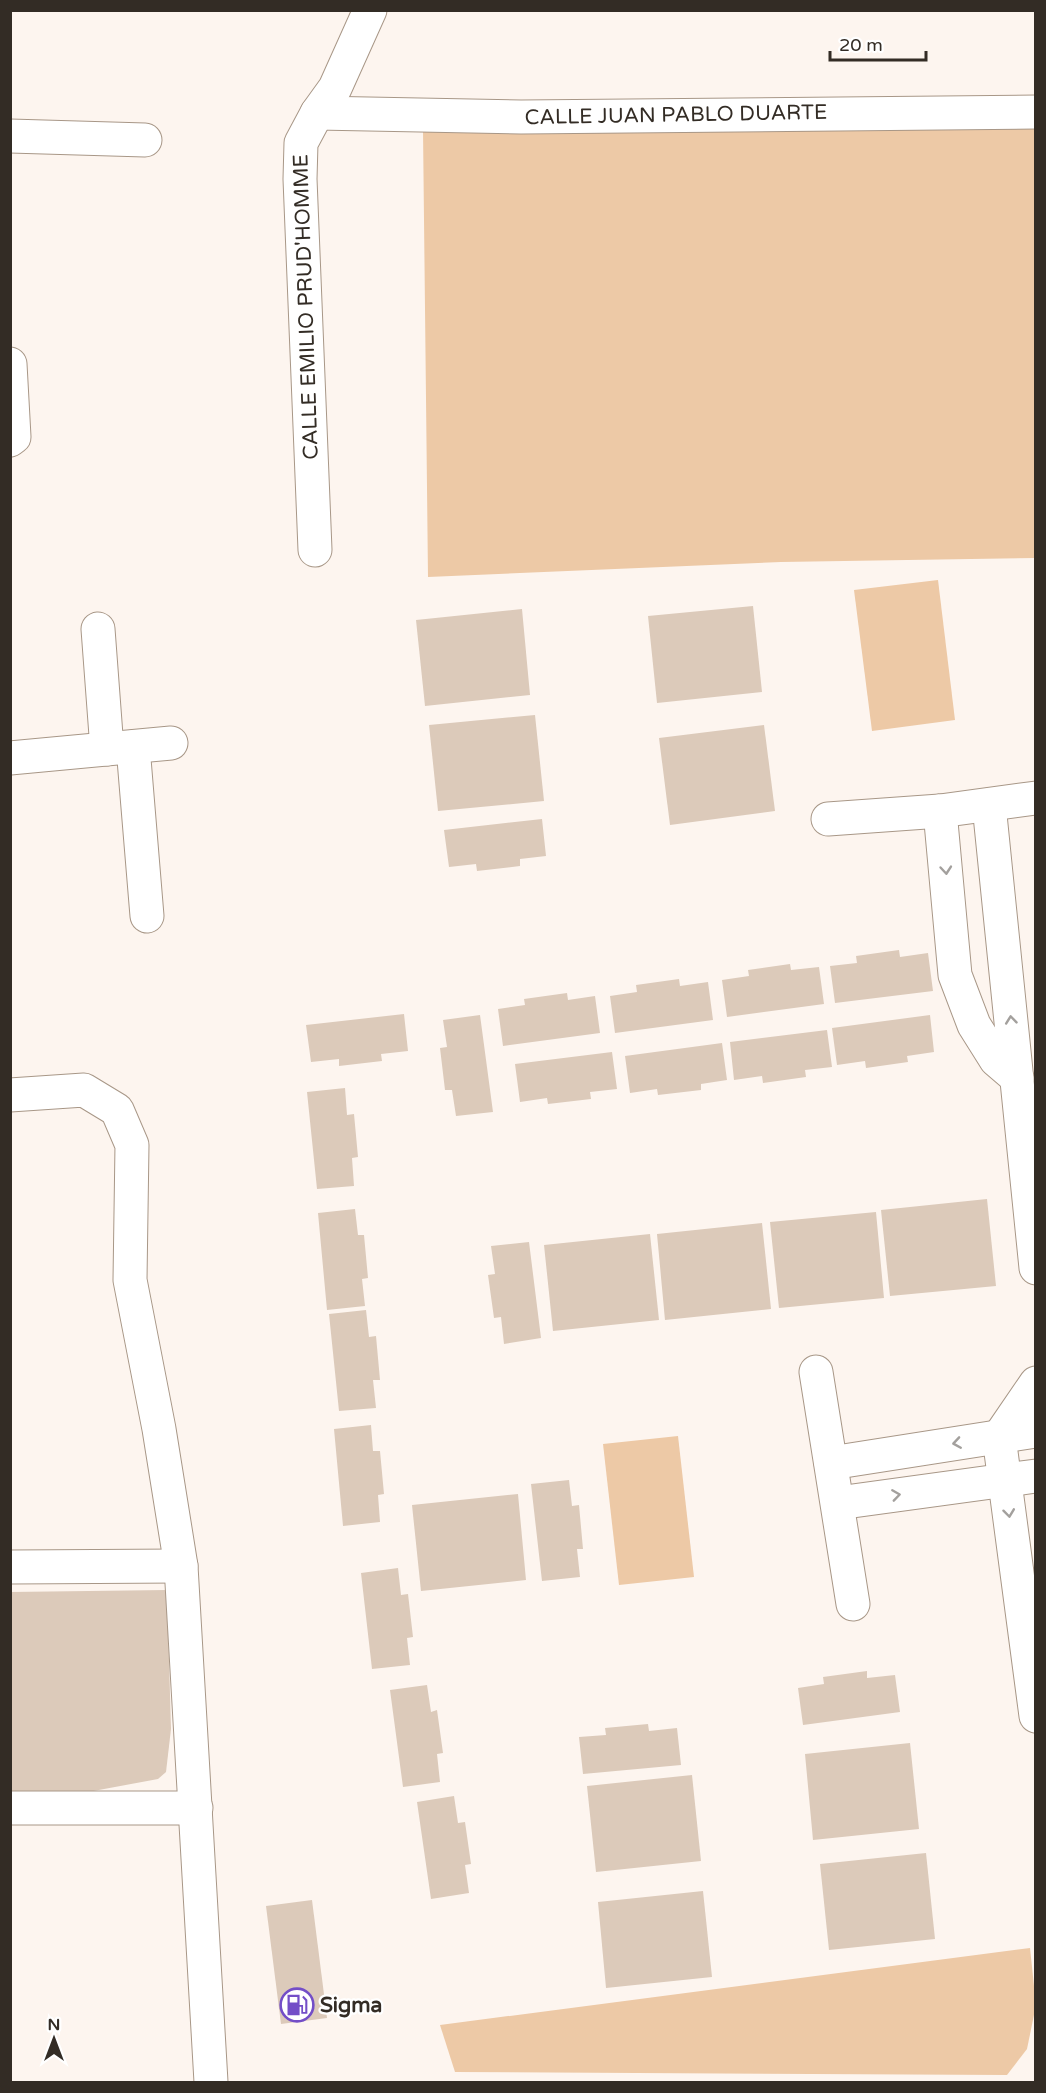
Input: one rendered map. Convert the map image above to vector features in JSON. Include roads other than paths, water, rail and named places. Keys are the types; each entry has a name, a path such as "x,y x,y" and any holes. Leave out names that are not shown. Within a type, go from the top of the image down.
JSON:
{"street":[{"name":"CALLE EMILIO PRUD'HOMME","path":"315,550 300,179 301,143 317,113 335,88 370,10"},
{"name":"CALLE JUAN PABLO DUARTE","path":"317,113 521,117 1035,112"},
{"path":"10,136 145,140"},
{"path":"10,363 14,437 10,440"},
{"path":"98,629 147,916"},
{"path":"10,758 171,743"},
{"path":"828,819 940,811 1035,798"},
{"path":"989,805 1035,1268"},
{"path":"940,811 955,975 974,1025 996,1060 1017,1078"},
{"path":"10,1095 84,1090 117,1110 132,1145 130,1280 159,1429 181,1566 211,2082"},
{"path":"816,1372 854,1604"},
{"path":"999,1437 1035,1383"},
{"path":"831,1462 1035,1431"},
{"path":"999,1437 1020,1478 1035,1716"},
{"path":"838,1503 1020,1478"},
{"path":"10,1567 181,1566"},
{"path":"10,1808 196,1808"}],"place":[{"name":"Sigma","path":"297,2005"}]}
